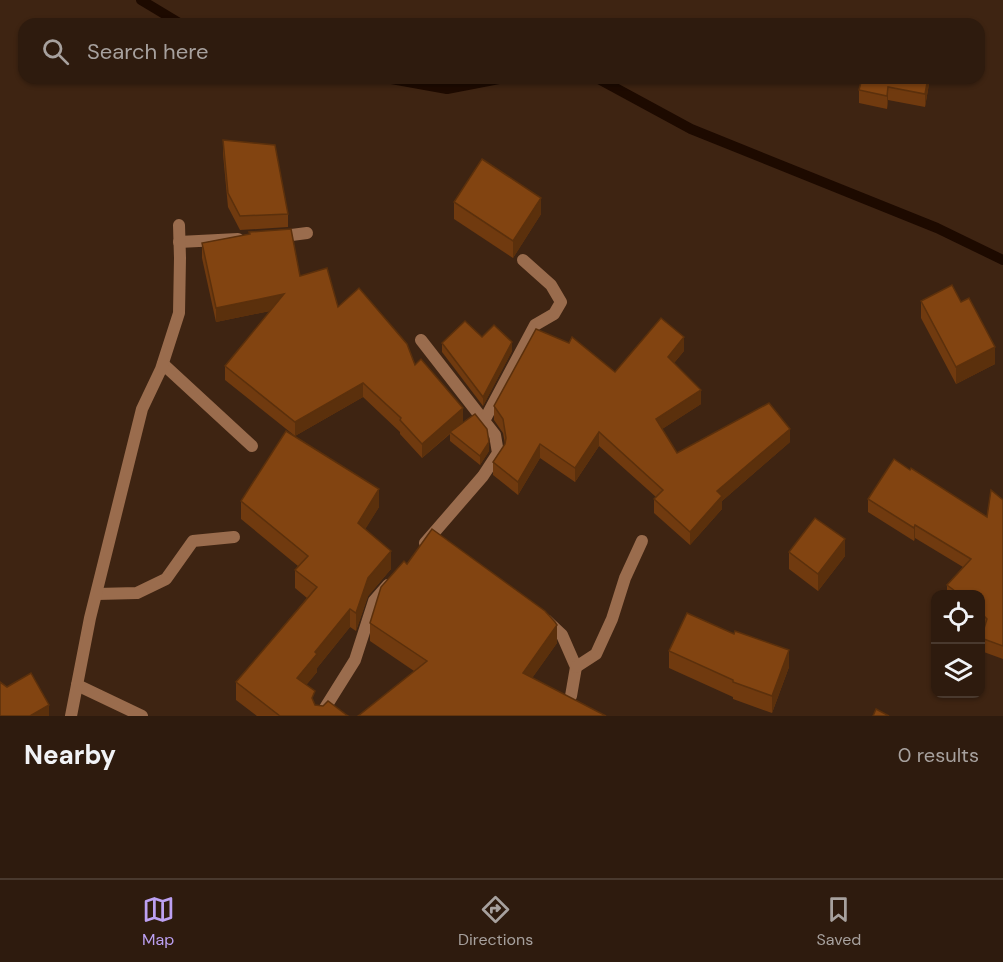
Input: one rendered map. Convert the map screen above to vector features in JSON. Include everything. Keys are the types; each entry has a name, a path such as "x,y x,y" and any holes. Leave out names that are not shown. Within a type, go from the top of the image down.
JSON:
{"street":[{"path":"71,716 97,594 142,409 162,364 179,313 179,225"},
{"path":"179,242 307,233"},
{"path":"484,421 535,325 554,314 561,302 551,285 522,260"},
{"path":"417,552 436,539 498,453 495,435 421,340"},
{"path":"162,364 252,446"},
{"path":"97,594 137,593 166,579 193,541 234,537"},
{"path":"576,667 596,654 642,541"},
{"path":"320,716 355,660 374,601 395,577"},
{"path":"532,610 562,634 576,667 571,696"},
{"path":"77,685 142,716"}],"building":[{"path":"860,84 927,84 925,94 888,87 887,96 859,90"},
{"path":"223,140 275,145 288,214 240,216 228,193"},
{"path":"482,159 541,198 513,241 454,202"},
{"path":"291,229 300,276 327,268 338,307 359,288 407,344 415,365 421,359 463,408 422,444 400,420 401,418 363,383 295,422 225,366 284,294 216,308 202,243 250,234 249,232"},
{"path":"952,285 961,302 969,298 995,347 956,367 921,301"},
{"path":"661,318 684,337 668,357 701,390 656,419 677,453 769,403 790,429 717,491 722,496 690,532 654,499 663,490 599,432 575,468 540,444 518,482 493,462 505,444 506,438 503,419 494,406 536,329 569,343 572,337 615,372"},
{"path":"465,321 482,337 494,325 512,342 483,397 442,343"},
{"path":"475,414 487,429 489,442 480,456 450,432"},
{"path":"286,431 379,489 358,523 391,551 368,578 356,613 350,609 297,678 315,691 312,698 315,705 323,706 328,701 348,716 280,716 236,682 317,587 295,570 308,556 241,501"},
{"path":"894,459 987,517 991,490 1003,500 1003,646 985,639 987,619 985,617 985,590 954,590 947,585 971,559 915,525 914,528 868,499"},
{"path":"815,518 845,539 818,574 789,552"},
{"path":"432,529 545,611 557,625 523,673 606,716 358,716 427,661 370,623 381,587 404,561 407,564"},
{"path":"687,613 734,634 735,631 789,650 772,696 733,682 669,651"},
{"path":"31,673 49,705 30,716 0,716 0,682 7,687"},
{"path":"876,709 889,716 873,716"}],"waterway":[{"path":"141,0 171,18"},
{"path":"419,84 447,89 473,84"},
{"path":"608,84 691,129 937,228 1003,260"}]}
